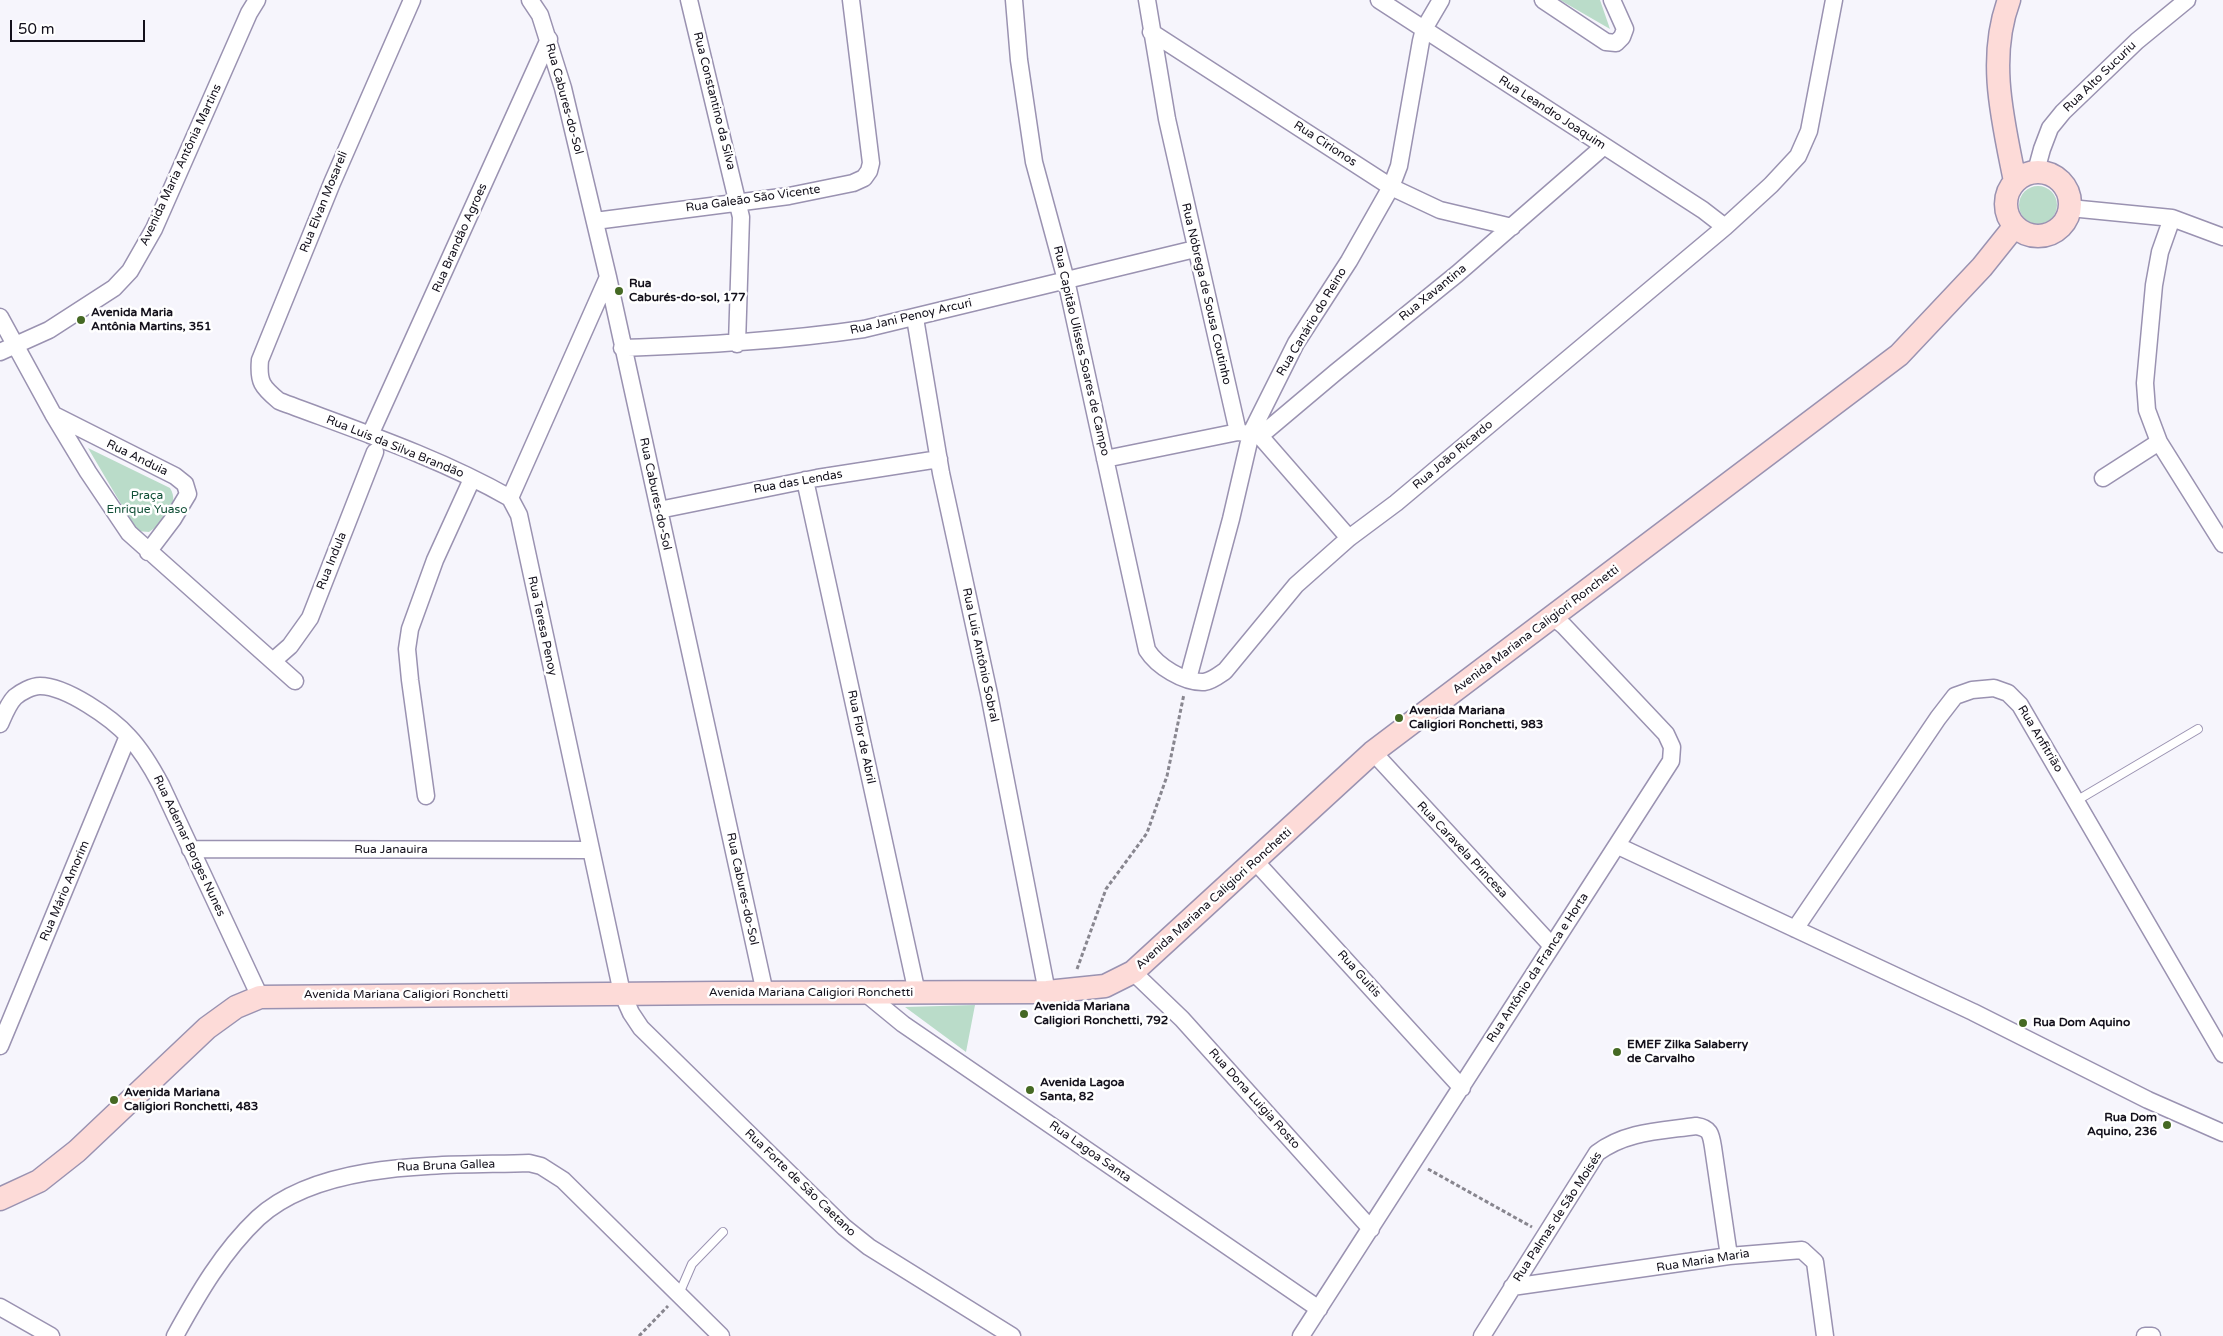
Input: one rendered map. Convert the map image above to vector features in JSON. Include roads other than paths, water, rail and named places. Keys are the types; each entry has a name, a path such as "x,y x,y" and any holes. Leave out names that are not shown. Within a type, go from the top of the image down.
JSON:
{"street":[{"name":"Avenida Maria Antônia Martins","path":"0,352 49,330 114,288 130,270 154,228 249,13 257,0"},
{"name":"Rua Elvan Mosareli","path":"279,401 263,386 258,376 260,360 332,183 412,0"},
{"name":"Rua Cabures-do-Sol","path":"530,0 540,15 564,88 608,277 622,348 765,993"},
{"name":"Rua Constantino da Silva","path":"689,0 741,217 737,344"},
{"name":"Rua Galeão São Vicente","path":"595,221 738,201 789,196 853,183 864,178 869,172 871,162 851,0"},
{"name":"Rua Capitão Ulisses Soares de Campo","path":"1014,0 1019,60 1034,162 1066,280 1147,650 1160,664 1188,679"},
{"name":"Rua Nóbrega de Sousa Coutinho","path":"1147,0 1167,119 1195,249 1211,311 1250,434 1349,538"},
{"name":"Rua Leandro Joaquim","path":"1379,0 1603,147 1703,210 1725,227"},
{"name":"Rua Canário do Reino","path":"1188,679 1231,519 1250,434 1296,343 1349,261 1391,187 1398,166 1424,29 1442,0"},
{"path":"1544,0 1606,42 1616,42 1622,37 1625,29 1612,0"},
{"name":"Rua João Ricardo","path":"1188,679 1204,682 1215,678 1225,671 1296,585 1349,538 1403,497 1725,227 1771,185 1798,156 1809,131 1834,0"},
{"path":"2009,0 2001,29 1997,64 2015,180"},
{"name":"Rua Alto Sucuriu","path":"2036,171 2050,128 2063,112 2137,42 2187,0"},
{"name":"Rua Cirionos","path":"1151,32 1391,187 1440,210 1512,227"},
{"name":"Rua Brandão Agroes","path":"370,435 549,39"},
{"name":"Rua Xavantina","path":"1105,459 1250,434 1512,227 1603,147"},
{"path":"2036,171 2047,172 2057,178 2065,186 2069,196 2070,208 2067,218 2061,227 2053,233 2043,236 2032,236 2022,233 2014,227 2007,216 2005,204 2008,191 2015,180 2024,174 2036,171"},
{"path":"2070,208 2172,218 2223,237"},
{"path":"2172,218 2160,252 2154,285 2145,383 2147,410 2160,442 2223,544"},
{"name":"Avenida Mariana Caligiori Ronchetti","path":"0,1199 39,1180 77,1151 208,1028 236,1007 260,997 622,993 1047,992 1105,986 1133,972 1373,752 1899,355 1982,267 2014,227"},
{"name":"Rua Jani Penoy Arcuri","path":"622,348 737,344 819,336 915,318 1195,249"},
{"path":"510,498 608,277"},
{"path":"0,317 52,414 129,533 148,552 274,660 295,681"},
{"name":"Rua Luis Antônio Sobral","path":"915,318 939,459 991,703 1047,992"},
{"name":"Rua Luis da Silva Brandão","path":"279,401 370,435 472,478 510,498"},
{"name":"Rua Anduia","path":"52,414 174,476 185,484 188,494 148,552"},
{"path":"2103,478 2160,442"},
{"name":"Rua Indula","path":"274,660 290,646 310,618 375,452"},
{"name":"Rua das Lendas","path":"659,510 805,480 939,459"},
{"path":"426,796 407,649 410,630 435,560 472,478"},
{"name":"Rua Flor de Abril","path":"805,480 917,993"},
{"name":"Rua Teresa Penoy","path":"510,498 519,515 622,993"},
{"name":"Rua Antônio da Franca e Horta","path":"1301,1336 1671,761 1672,747 1666,734 1564,626 1553,617"},
{"name":"Rua Ademar Borges Nunes","path":"0,724 15,697 26,690 39,686 56,690 83,702 102,713 128,736 148,762 161,785 260,997"},
{"name":"Rua Anfitrião","path":"1795,929 1938,718 1955,696 1972,690 1994,688 2008,693 2020,705 2223,1054"},
{"name":"Rua Mário Amorim","path":"0,1046 128,736"},
{"name":"Rua Caravela Princesa","path":"1373,752 1552,946"},
{"path":"1618,846 1972,1012 2148,1100 2222,1132"},
{"name":"Rua Janauira","path":"190,849 591,850"},
{"name":"Rua Guitis","path":"1255,861 1462,1088"},
{"name":"Rua Dona Luigia Rosto","path":"1133,972 1182,1019 1371,1229"},
{"name":"Rua Lagoa Santa","path":"864,992 904,1024 1319,1309"},
{"name":"Rua Forte de São Caetano","path":"622,993 631,1013 641,1028 844,1227 869,1247 1012,1336"},
{"name":"Rua Palmas de São Moisés","path":"1482,1336 1597,1153 1611,1142 1632,1134 1696,1126 1706,1128 1711,1136 1729,1256"},
{"name":"Rua Bruna Gallea","path":"175,1336 217,1267 259,1218 272,1207 300,1192 363,1172 402,1167 529,1163 541,1166 563,1180 721,1336"},
{"name":"Rua Maria Maria","path":"1512,1288 1729,1256 1802,1250 1809,1254 1815,1262 1825,1336"},
{"path":"0,1308 51,1336"},
{"path":"2145,1336 2152,1336"}],"lane":[{"path":"2076,801 2198,729"},
{"path":"679,1294 692,1264 723,1232"}],"place":[{"name":"Rua Caburés-do-sol, 177","path":"619,291"},
{"name":"Avenida Maria Antônia Martins, 351","path":"81,320"},
{"name":"Avenida Mariana Caligiori Ronchetti, 983","path":"1399,718"},
{"name":"Avenida Mariana Caligiori Ronchetti, 792","path":"1024,1014"},
{"name":"Rua Dom Aquino","path":"2023,1023"},
{"name":"EMEF Zilka Salaberry de Carvalho","path":"1617,1052"},
{"name":"Avenida Lagoa Santa, 82","path":"1030,1090"},
{"name":"Avenida Mariana Caligiori Ronchetti, 483","path":"114,1100"},
{"name":"Rua Dom Aquino, 236","path":"2167,1125"}],"park label":[{"name":"Praça Enrique Yuaso","path":"147,503"}]}
